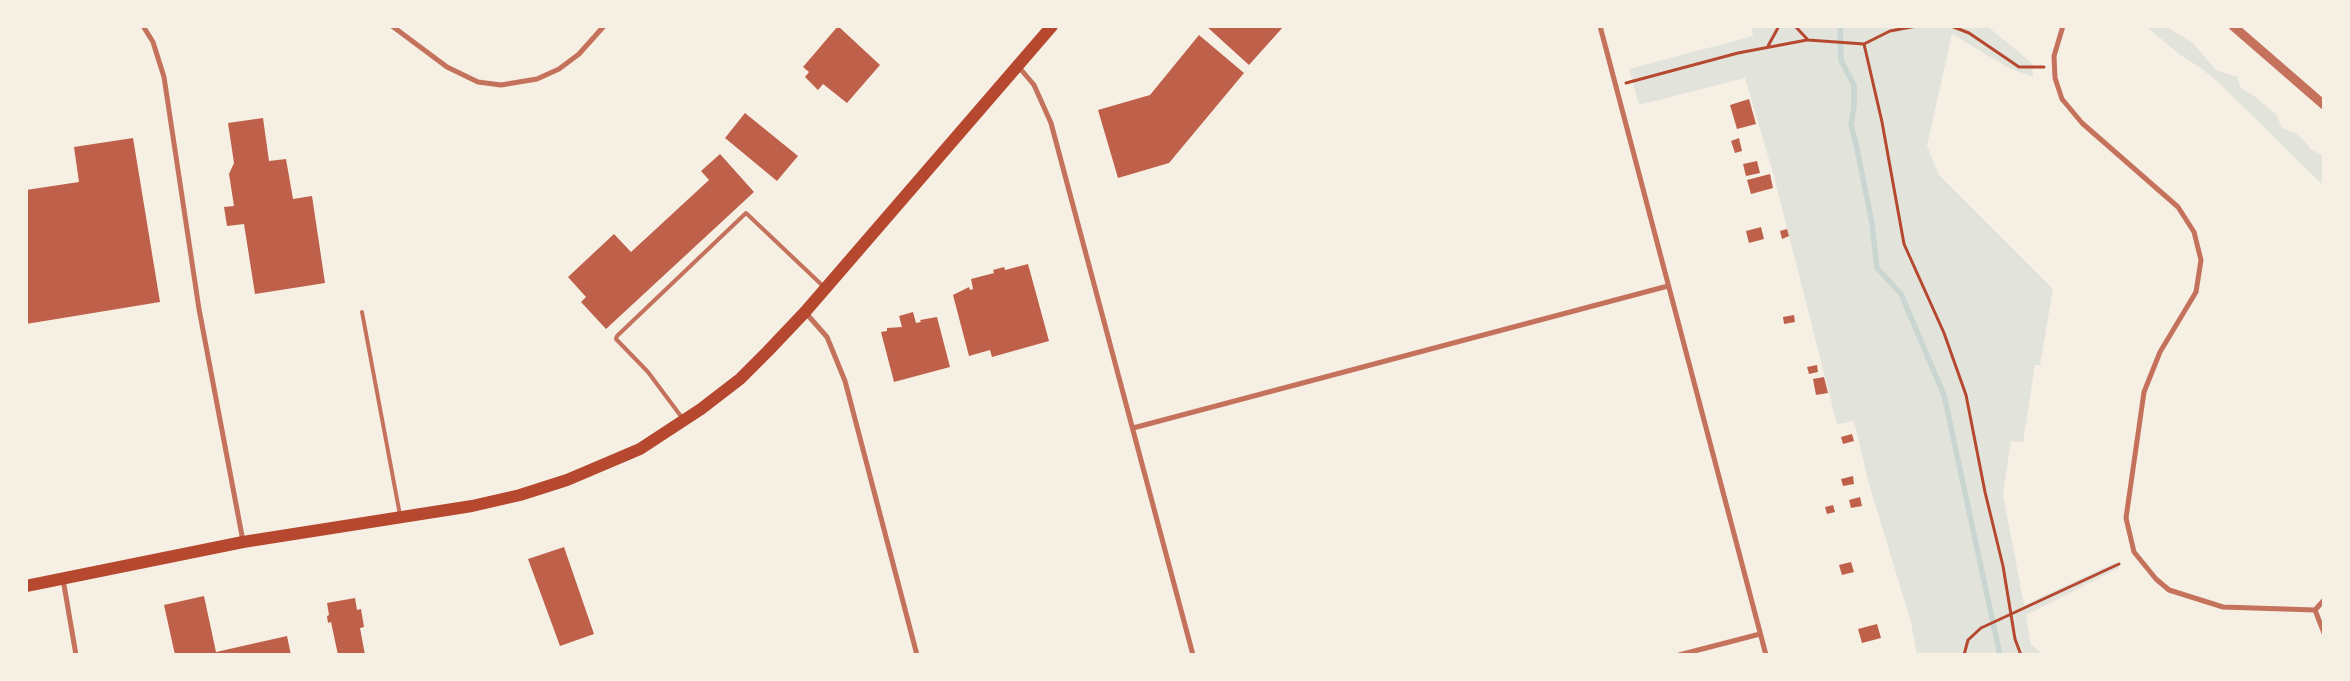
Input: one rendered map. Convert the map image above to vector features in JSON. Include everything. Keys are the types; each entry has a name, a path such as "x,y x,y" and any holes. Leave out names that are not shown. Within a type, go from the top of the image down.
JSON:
{"main road":[{"path":"26,586 243,542 520,496 567,480 640,449 684,421 740,379 805,312 1052,26"}],"street":[{"path":"143,26 153,42 164,77 199,309 243,542"},
{"path":"392,26 435,59 458,73 478,82 501,85 537,79 559,70 579,54 604,26"},
{"path":"1600,26 1766,655"},
{"path":"2063,26 2056,45 2054,67 2058,89 2068,108 2082,123 2178,207 2194,232 2201,260 2196,292 2160,352 2144,392 2126,518 2134,552 2156,579 2169,590 2223,607 2315,610 2324,600"},
{"path":"2233,26 2324,105"},
{"path":"1017,66 1034,85 1051,123 1193,655"},
{"path":"1133,428 1668,286"},
{"path":"805,312 827,337 845,381 917,655"},
{"path":"63,579 76,655"},
{"path":"2315,610 2324,633"},
{"path":"1678,655 1760,634"}],"lane":[{"path":"684,421 671,400 648,372 616,339 746,213 826,288"},
{"path":"362,312 400,517"}],"path":[{"path":"1768,46 1780,26"},
{"path":"1795,26 1808,40"},
{"path":"1616,86 1768,46 1808,40 1864,44 1890,31 1917,26"},
{"path":"1951,26 1969,33 2019,67 2054,67"},
{"path":"1864,44 1882,122 1904,244 1944,332 1966,394 1985,492 2003,566 2011,615 2021,655"},
{"path":"1964,655 1968,640 1985,626 2119,564"}],"shaded area":[{"path":"1751,26 1987,26 2032,63 2033,77 2007,67 1952,34 1927,146 1939,175 2053,289 2040,365 2035,365 2023,442 2011,441 2003,494 2024,605 2116,562 2119,568 2026,615 2031,645 2045,655 1917,655 1911,622 1869,484 1854,421 1837,424 1773,173 1745,78 1639,105 1629,69 1753,36"},
{"path":"2146,26 2165,26 2193,43 2216,70 2237,77 2241,88 2276,114 2282,128 2295,133 2305,141 2310,149 2322,155 2324,158 2324,186 2222,86 2201,68 2180,55"}],"building":[{"path":"838,26 880,65 847,103 823,84 818,90 805,77 809,72 803,67"},
{"path":"1206,26 1284,26 1249,65"},
{"path":"1199,35 1244,73 1169,163 1118,178 1098,110 1150,95"},
{"path":"1749,99 1756,124 1737,129 1730,105"},
{"path":"745,113 798,156 777,181 725,138"},
{"path":"263,118 269,161 286,159 293,199 312,196 325,283 255,294 244,224 227,226 224,207 234,206 229,174 234,163 228,123"},
{"path":"133,138 160,302 26,324 26,190 79,182 74,147"},
{"path":"1739,138 1742,151 1735,153 1731,141"},
{"path":"720,154 754,192 606,329 581,302 586,297 568,277 614,234 631,252 709,180 701,171"},
{"path":"1757,161 1760,173 1746,176 1743,164"},
{"path":"1770,174 1773,188 1751,194 1747,180"},
{"path":"1761,227 1764,239 1749,243 1746,231"},
{"path":"1787,229 1789,236 1782,239 1780,231"},
{"path":"1028,264 1049,341 992,357 990,350 969,356 953,295 969,287 970,290 973,289 971,279 994,273 993,270 1004,267 1005,270"},
{"path":"913,312 916,323 921,322 920,320 937,317 950,367 894,382 881,332 887,331 887,328 902,327 899,316"},
{"path":"1794,315 1795,322 1784,324 1783,317"},
{"path":"1817,365 1818,372 1809,374 1807,367"},
{"path":"1824,377 1828,393 1816,395 1813,379"},
{"path":"1852,434 1854,441 1843,444 1841,437"},
{"path":"1853,476 1854,484 1843,486 1841,479"},
{"path":"1860,497 1862,506 1851,508 1849,500"},
{"path":"1833,505 1835,512 1827,514 1825,507"},
{"path":"564,547 594,634 560,646 528,559"},
{"path":"1851,562 1854,572 1842,575 1839,565"},
{"path":"204,596 216,652 287,636 291,655 175,655 164,605"},
{"path":"355,598 357,610 361,609 364,627 360,628 365,655 338,655 331,622 328,623 327,603"},
{"path":"1877,624 1881,638 1862,643 1858,629"}],"waterway":[{"path":"1840,26 1841,60 1854,85 1854,106 1851,125 1872,223 1877,268 1901,294 1944,395 2000,655"}]}
